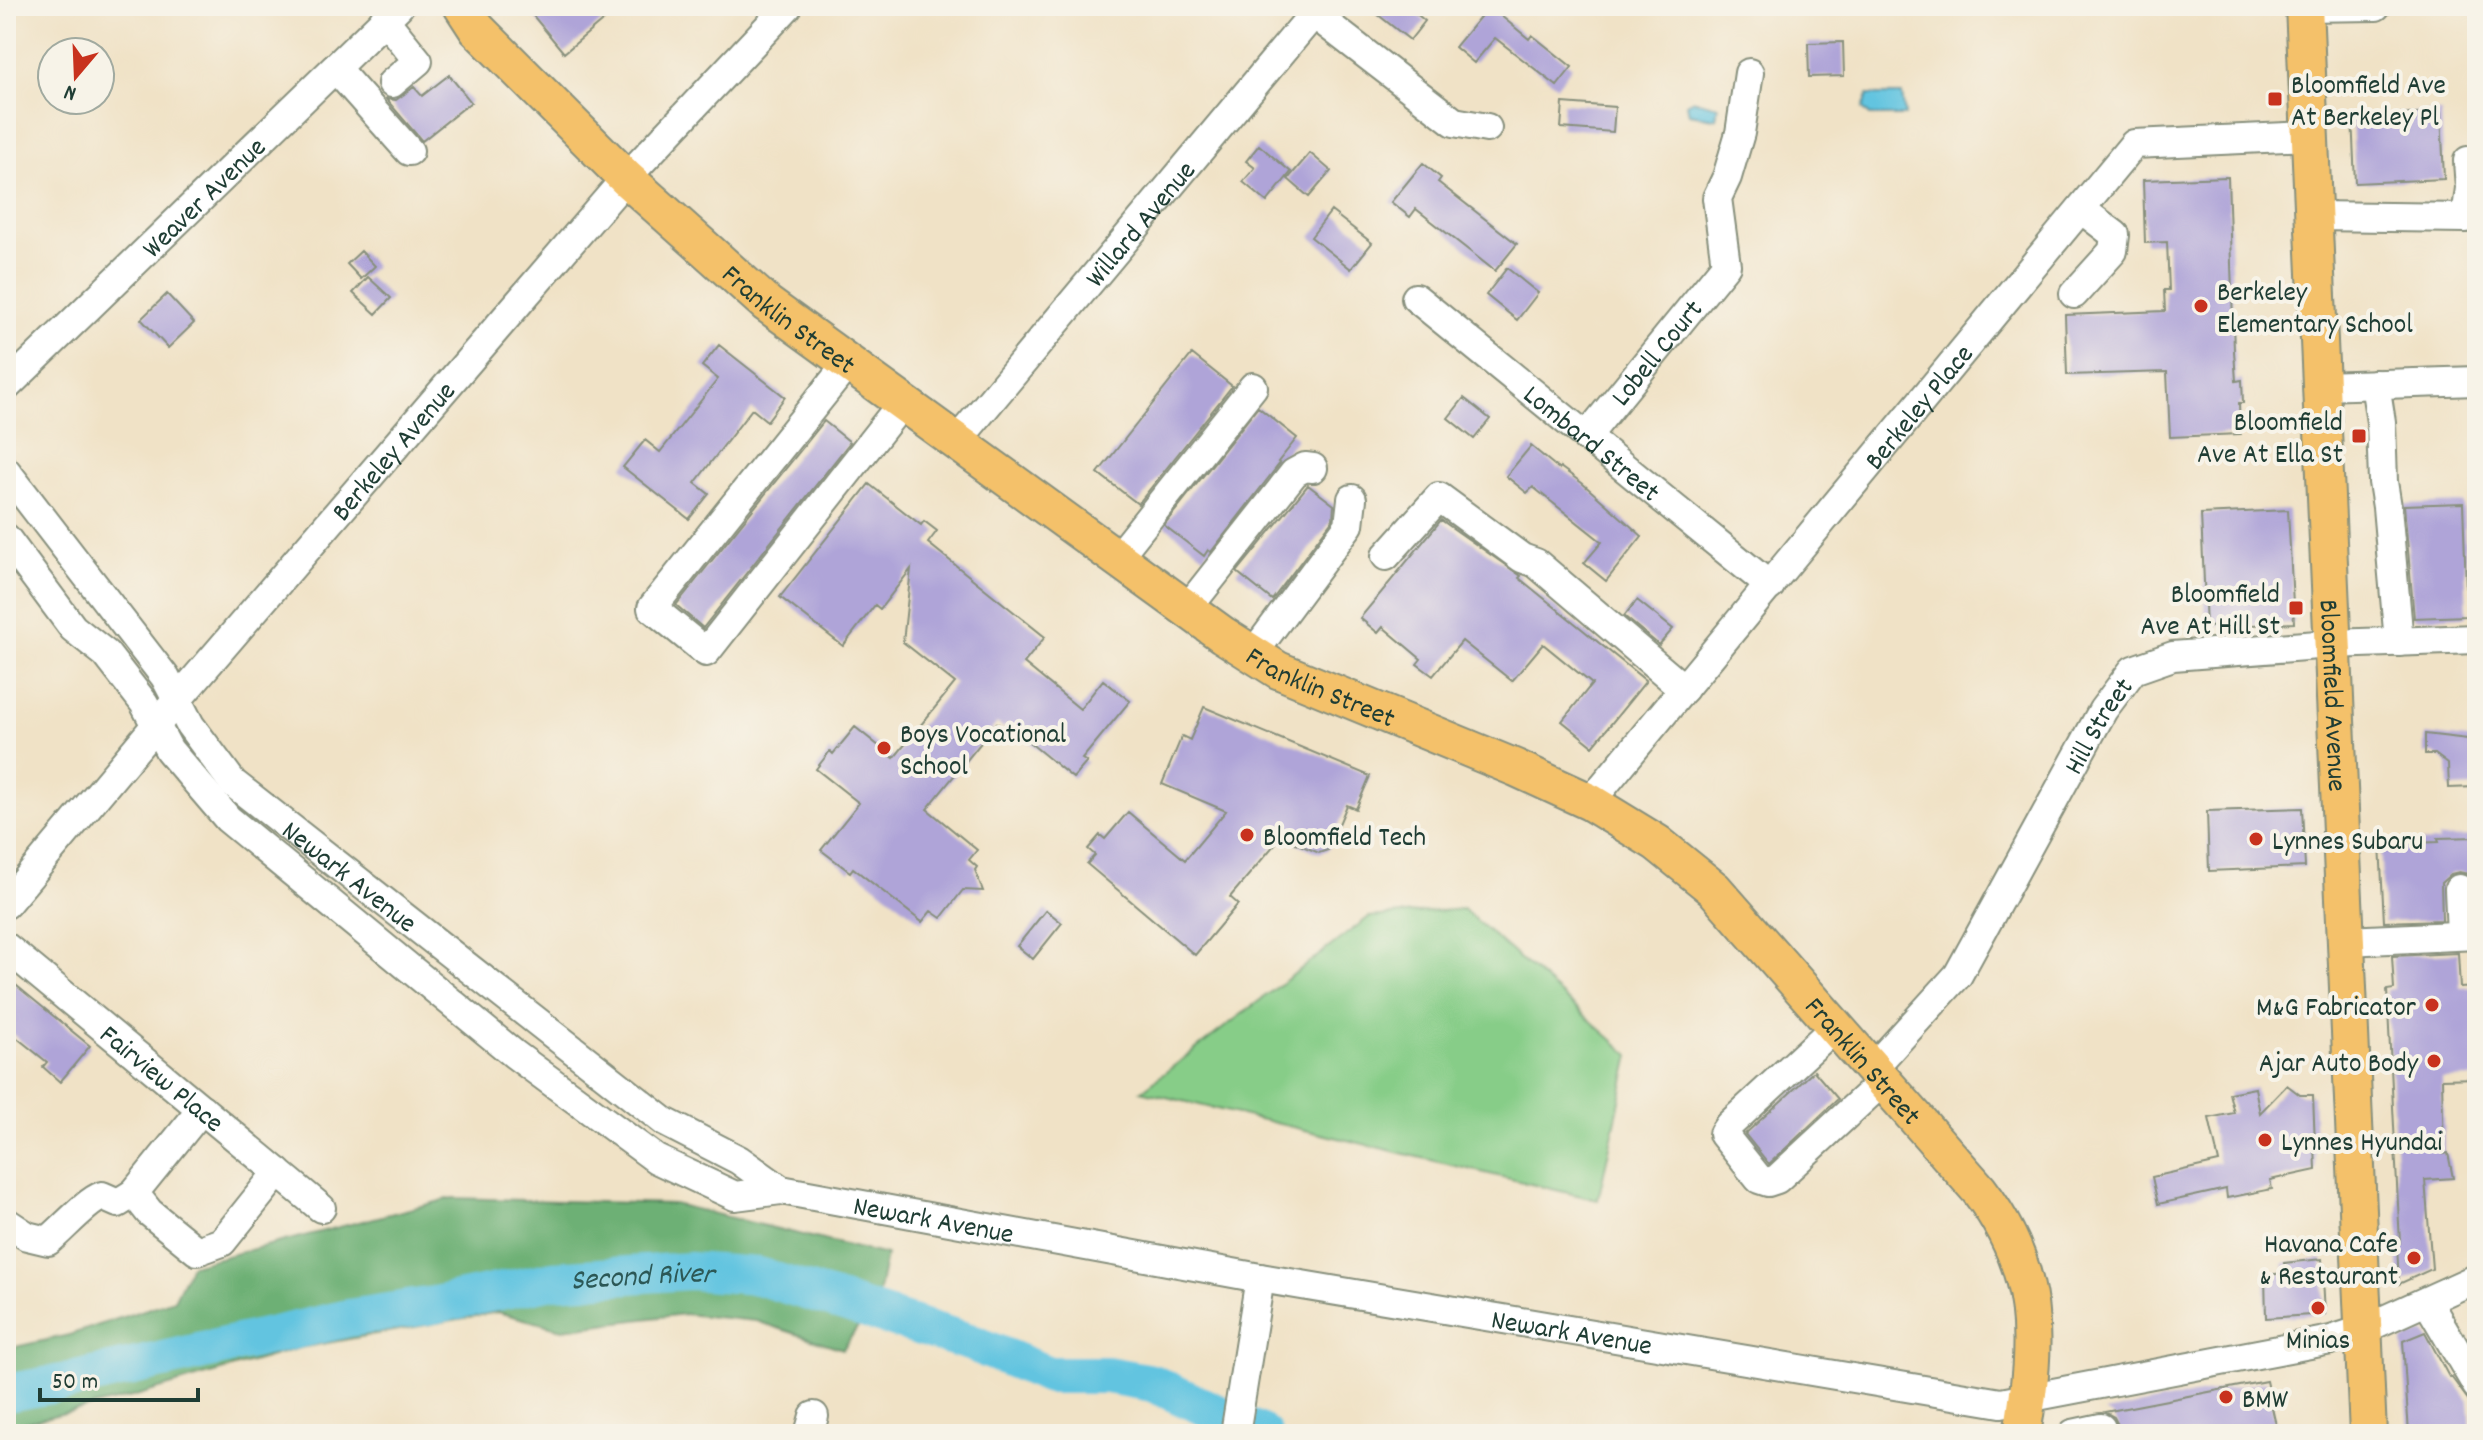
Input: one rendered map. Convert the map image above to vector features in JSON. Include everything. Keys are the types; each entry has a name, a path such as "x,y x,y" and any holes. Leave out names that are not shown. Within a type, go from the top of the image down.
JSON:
{"main road":[{"name":"Franklin Street","path":"462,6 477,29 626,178 767,304 1116,559 1278,670 1516,768 1590,802 1657,843 1714,889 1979,1190 2012,1243 2025,1282 2033,1330 2033,1363 2022,1434"},
{"name":"Bloomfield Avenue","path":"2304,6 2368,1434"}],"street":[{"name":"Berkeley Avenue","path":"6,904 177,700 626,178 788,6"},
{"path":"2304,6 2376,6"},
{"path":"1317,10 1454,122 1487,128"},
{"name":"Willard Avenue","path":"957,441 1317,10"},
{"path":"392,13 418,61 392,83"},
{"name":"Weaver Avenue","path":"6,387 392,13"},
{"path":"336,69 409,151"},
{"name":"Lobell Court","path":"1586,437 1726,265 1717,198 1727,177 1740,133 1749,73"},
{"name":"Berkeley Place","path":"1590,802 2134,144 2310,136"},
{"path":"2313,216 2466,218 2470,188 2468,161"},
{"path":"2074,294 2113,251 2115,235 2081,209"},
{"name":"Lombard Street","path":"1416,298 1770,586"},
{"path":"849,362 652,608 706,652 903,402"},
{"path":"2321,386 2477,381"},
{"path":"2375,384 2381,422 2383,482 2399,642"},
{"path":"1116,559 1253,387"},
{"path":"1187,609 1294,473 1305,467 1313,468"},
{"name":"Newark Avenue","path":"6,471 165,677 190,725 233,783 665,1122 739,1160 781,1190"},
{"path":"1386,556 1439,497 1522,558 1536,563 1684,689"},
{"path":"1253,654 1349,525 1352,499"},
{"name":"Newark Avenue","path":"6,538 73,628 106,654 144,703 169,750 228,819 538,1071 656,1159 735,1196 781,1190 1260,1278 2001,1403 2331,1340 2362,1330 2477,1278"},
{"name":"Hill Street","path":"1836,1026 1723,1134 1759,1179 1768,1182 1777,1179 1878,1074 1958,975 2103,710 2133,670 2173,656 2331,644 2477,639"},
{"path":"2346,941 2469,935 2459,889"},
{"name":"Fairview Place","path":"6,947 321,1208"},
{"path":"6,1222 27,1236 48,1241 93,1199 102,1196 118,1203 134,1193 202,1109"},
{"path":"134,1193 149,1212 197,1251 222,1242 278,1172"},
{"path":"1235,1434 1260,1278"},
{"path":"2427,1301 2477,1386"},
{"path":"2073,1434 2101,1428"}],"green space":[{"path":"1463,909 1630,1055 1598,1200 1141,1091 1369,917"},
{"path":"452,1198 674,1204 886,1255 878,1296 843,1349 756,1321 684,1314 562,1329 497,1312 299,1348 132,1397 6,1427 6,1349 69,1335 174,1300 191,1265"}],"water":[{"path":"1868,95 1902,95 1905,116 1870,116 1863,109"},
{"path":"1694,100 1718,106 1716,118 1689,114 1687,104"}],"building":[{"path":"525,6 620,6 564,53"},
{"path":"1367,6 1407,6 1425,21 1410,40"},
{"path":"1489,6 1529,39 1532,35 1572,67 1557,86 1495,38 1474,63 1455,47"},
{"path":"1843,42 1844,76 1809,77 1808,43"},
{"path":"449,75 471,102 422,141 386,99 396,100 414,87 422,96"},
{"path":"1563,103 1615,107 1613,132 1561,128"},
{"path":"2441,112 2444,179 2355,183 2352,116"},
{"path":"1259,145 1291,172 1267,202 1243,182 1255,168 1246,161"},
{"path":"1310,153 1331,171 1309,197 1288,179"},
{"path":"1423,163 1441,178 1438,182 1517,244 1495,271 1416,209 1410,217 1391,202"},
{"name":"Berkeley Elementary School","path":"2228,177 2236,381 2242,380 2240,434 2170,437 2167,372 2067,375 2065,315 2165,311 2164,290 2169,290 2167,242 2145,243 2143,180"},
{"path":"1331,211 1372,243 1351,269 1311,237"},
{"path":"361,251 375,266 361,279 347,264"},
{"path":"1507,268 1538,293 1517,320 1486,295"},
{"path":"368,277 391,298 376,314 353,293"},
{"path":"167,294 194,323 168,348 141,319"},
{"path":"719,345 785,397 767,421 752,409 695,483 709,494 689,519 623,467 645,440 660,452 718,379 702,366"},
{"path":"1192,354 1232,386 1138,504 1098,473"},
{"path":"1464,398 1490,419 1474,439 1448,418"},
{"path":"1258,407 1297,438 1211,552 1208,550 1204,556 1164,525"},
{"path":"824,421 850,442 703,628 676,605"},
{"path":"1531,446 1582,483 1642,536 1606,581 1584,563 1602,542 1533,487 1527,493 1506,476"},
{"path":"869,484 921,525 924,521 937,531 928,543 1045,637 1024,663 1080,709 1103,680 1130,701 1082,759 1087,762 1073,778 1007,724 1003,728 997,723 927,809 977,850 969,860 977,867 975,870 983,891 963,890 941,918 931,911 922,922 853,868 850,872 821,850 859,803 816,769 855,727 894,758 955,683 903,642 911,569 880,609 875,605 843,646 780,597"},
{"path":"1308,485 1334,505 1333,519 1272,600 1237,572"},
{"path":"2463,503 2467,616 2414,618 2404,505"},
{"path":"2288,510 2294,623 2206,627 2201,514"},
{"path":"1441,520 1521,576 1519,578 1646,681 1593,746 1562,721 1592,684 1543,644 1512,681 1462,641 1433,676 1417,664 1421,659 1383,627 1378,633 1360,618"},
{"path":"1637,600 1673,629 1659,645 1624,616"},
{"path":"1204,707 1370,776 1356,809 1347,805 1328,850 1319,853 1281,837 1230,897 1238,904 1195,955 1087,864 1095,855 1088,849 1100,835 1105,839 1128,812 1185,860 1226,811 1162,784 1182,736 1190,740"},
{"path":"2425,734 2476,740 2476,787 2449,788 2448,764 2435,754 2425,754"},
{"name":"Lynnes Subaru","path":"2302,808 2305,867 2209,871 2207,811"},
{"path":"2477,837 2477,882 2468,874 2459,872 2451,874 2441,883 2442,920 2384,922 2380,844"},
{"path":"1046,910 1062,923 1033,959 1017,946"},
{"path":"2458,953 2460,988 2477,987 2477,1078 2442,1079 2444,1154 2448,1153 2453,1178 2425,1180 2432,1269 2399,1284 2397,1244 2400,1243 2387,990 2394,989 2392,956"},
{"path":"6,977 90,1046 60,1082 43,1067 47,1062 6,1029"},
{"path":"1814,1071 1838,1099 1769,1164 1745,1134"},
{"name":"Lynnes Hyundai","path":"2287,1085 2300,1095 2313,1095 2316,1170 2270,1180 2272,1189 2227,1198 2226,1189 2158,1204 2152,1177 2219,1162 2209,1118 2234,1113 2229,1093 2255,1088 2260,1113"},
{"path":"2322,1259 2325,1314 2266,1318 2265,1275 2286,1273 2284,1263"},
{"path":"2425,1332 2449,1377 2469,1401 2471,1434 2409,1434 2403,1341"},
{"name":"BMW","path":"2266,1381 2278,1434 2117,1434 2118,1425 2114,1417 2105,1412"}],"waterway":[{"name":"Second River","path":"6,1393 349,1318 434,1305 553,1280 690,1271 758,1276 969,1342 1049,1375 1107,1375 1152,1383 1263,1434"}],"place":[{"name":"Bloomfield Ave At Berkeley Pl","path":"2275,99"},
{"name":"Berkeley Elementary School","path":"2201,306"},
{"name":"Bloomfield Ave At Ella St","path":"2359,436"},
{"name":"Bloomfield Ave At Hill St","path":"2296,608"},
{"name":"Boys Vocational School","path":"884,748"},
{"name":"Bloomfield Tech","path":"1247,835"},
{"name":"Lynnes Subaru","path":"2256,839"},
{"name":"M&G Fabricator","path":"2432,1005"},
{"name":"Ajar Auto Body","path":"2434,1061"},
{"name":"Lynnes Hyundai","path":"2265,1140"},
{"name":"Havana Cafe & Restaurant","path":"2414,1258"},
{"name":"Minias","path":"2318,1308"},
{"name":"BMW","path":"2226,1397"}]}
